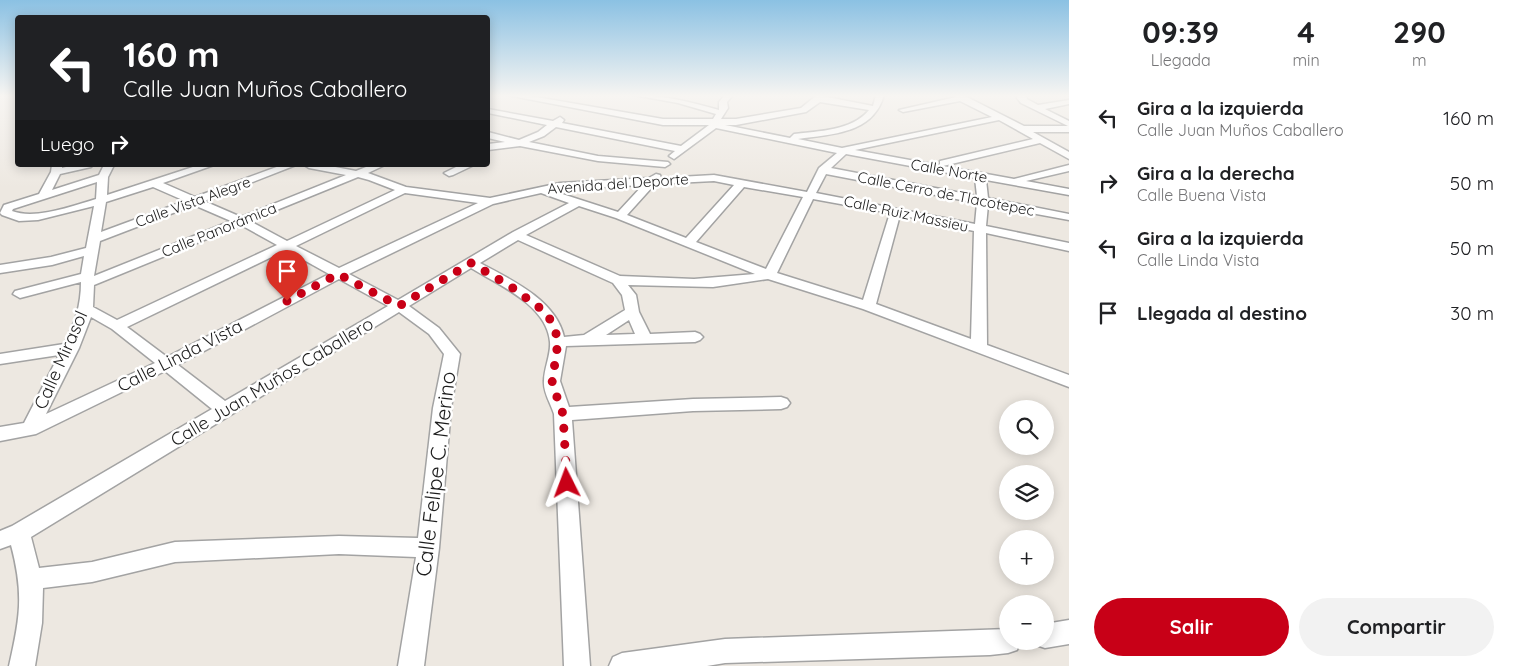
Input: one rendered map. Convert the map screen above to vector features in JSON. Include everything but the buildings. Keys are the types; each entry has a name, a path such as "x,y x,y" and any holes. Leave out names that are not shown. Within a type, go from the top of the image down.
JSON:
{"street":[{"path":"490,147 519,143 541,134 551,126"},
{"path":"570,126 681,149"},
{"path":"620,216 654,181 665,164 706,126"},
{"name":"Calle Norte","path":"761,126 787,139 830,148 943,163 1069,185"},
{"path":"787,139 853,126"},
{"path":"517,235 618,280 713,282 750,280 769,275 823,170 845,150 959,126"},
{"path":"1016,126 1069,156"},
{"path":"1022,129 1069,129"},
{"path":"490,136 613,161 636,164 665,164"},
{"path":"943,163 1042,140"},
{"name":"Calle Norte","path":"845,150 1069,192"},
{"path":"108,167 103,177 8,207 6,214 19,218 38,217 60,212 101,201 203,167"},
{"name":"Calle Vista Alegre","path":"0,269 52,261 194,202 287,167"},
{"path":"317,167 354,176"},
{"name":"Calle Panorámica","path":"20,294 87,279 241,222 375,167"},
{"path":"449,173 464,167"},
{"path":"44,195 57,168"},
{"name":"Calle Cerro de Tlacotepec","path":"1009,182 1069,168"},
{"name":"Calle Cerro de Tlacotepec","path":"823,170 1069,217"},
{"name":"Avenida del Deporte","path":"354,176 372,177 404,190 490,201 544,191 560,186 714,178 742,182"},
{"path":"980,176 983,202 980,229 980,347"},
{"name":"Calle Mirasol","path":"30,428 71,348 82,322 103,177"},
{"path":"689,242 742,182"},
{"name":"Calle Ruiz Massieu","path":"742,182 896,211 1069,247"},
{"name":"Calle Felipe C. Merino","path":"153,183 241,222 399,306 434,331 452,354 442,408 428,548 411,666"},
{"path":"117,326 404,190"},
{"path":"544,191 620,216 769,275 868,306 1069,381"},
{"path":"544,191 559,212 606,212"},
{"name":"Calle Linda Vista","path":"0,434 30,428 167,364 338,274 490,201"},
{"name":"Calle Juan Muños Caballero","path":"9,537 517,235 579,202"},
{"path":"868,306 896,211"},
{"path":"471,263 510,286 544,311 554,325 558,342 552,383 563,414 577,666"},
{"path":"618,280 629,295 632,312 645,339"},
{"path":"629,295 653,282"},
{"path":"85,308 117,326 225,410"},
{"path":"586,340 632,312"},
{"path":"558,342 695,337"},
{"path":"0,359 71,348"},
{"path":"563,414 694,405 782,403"},
{"path":"9,537 31,580 32,599 29,633 22,666"},
{"path":"31,580 92,572 175,552 339,545 428,548"},
{"path":"1054,634 1069,632"},
{"path":"622,666 725,651 999,642"}],"route":[{"path":"287,301 338,274 399,306 471,263 510,286 544,311 554,325 558,342 552,383 563,414 567,483"}]}
